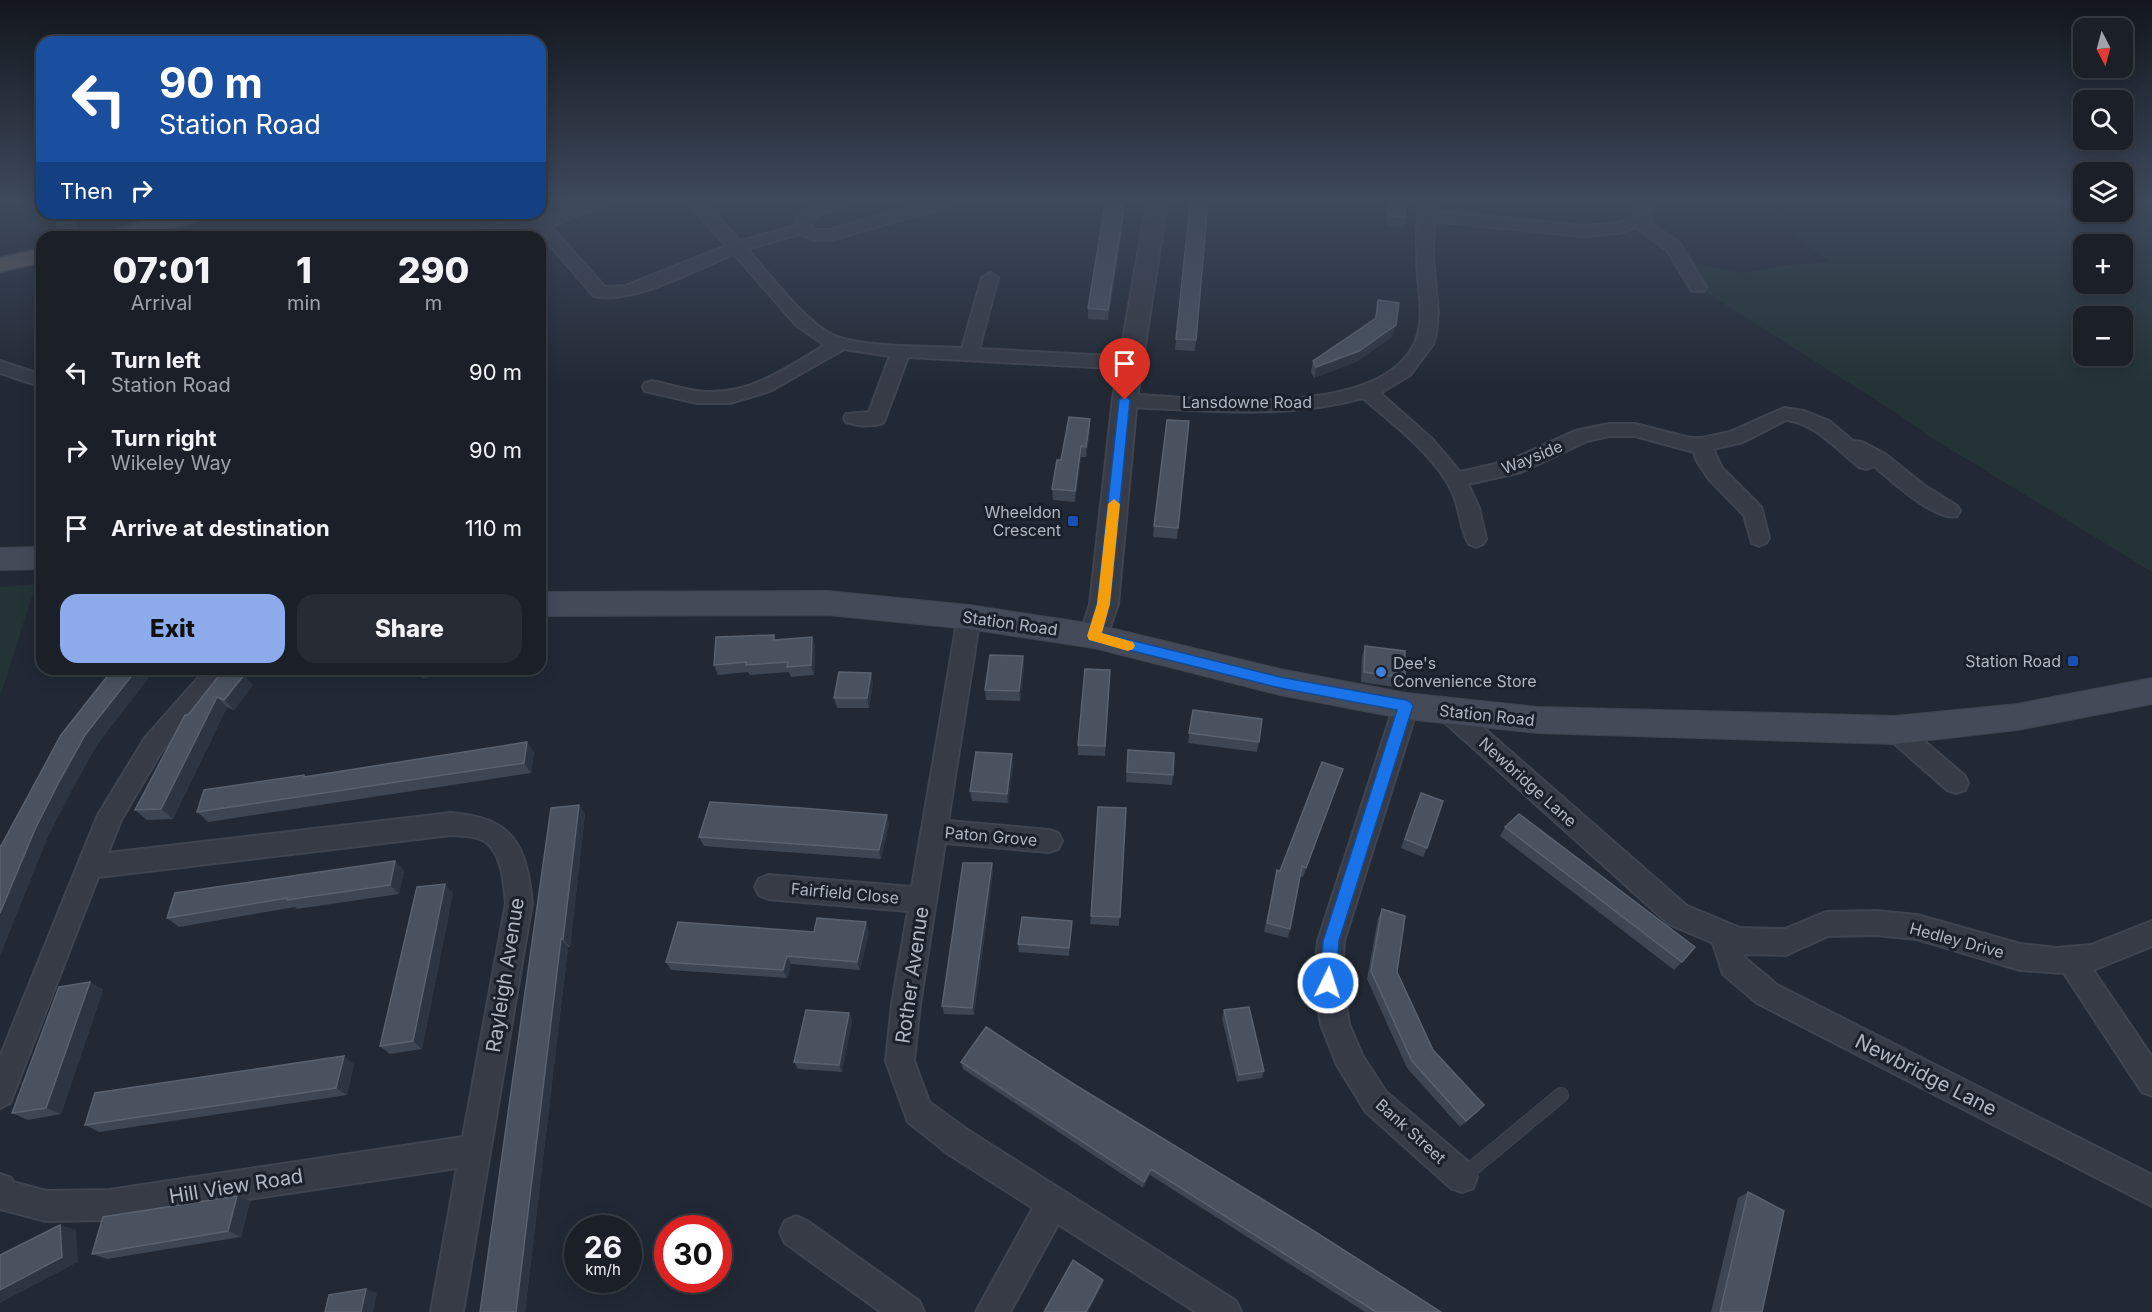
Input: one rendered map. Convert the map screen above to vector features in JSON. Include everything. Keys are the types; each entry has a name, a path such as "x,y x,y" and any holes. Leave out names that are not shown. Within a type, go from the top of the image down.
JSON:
{"main road":[{"path":"0,560 36,558"},
{"name":"Station Road","path":"546,604 828,603 969,617 1094,636 1280,682 1406,706 1537,720 1895,730 2017,717 2152,691"}],"street":[{"path":"575,264 600,292 613,293 628,291 695,264"},
{"path":"753,264 802,321 830,341 871,349 1130,363"},
{"path":"1094,636 1104,604 1125,400 1139,303 1147,264"},
{"name":"Lansdowne Road","path":"1125,400 1305,406 1345,398 1389,381 1412,362 1424,344 1429,323 1425,264"},
{"path":"1686,264 1698,287"},
{"path":"969,354 990,278"},
{"path":"652,387 711,398 743,394 765,387 842,343"},
{"path":"853,418 876,419 902,350"},
{"path":"0,367 36,379"},
{"path":"1366,391 1445,463 1469,506 1476,539"},
{"path":"1759,538 1754,512 1715,473 1707,461 1702,445 1736,437 1784,414 1797,415 1810,420 1847,445 1866,462"},
{"name":"Wayside","path":"1454,480 1514,468 1582,436 1609,429 1635,430 1690,445 1702,445"},
{"path":"1847,445 1878,459 1918,491 1950,511"},
{"name":"Rother Avenue","path":"969,617 922,900 900,1061 918,1112 958,1142 1225,1312"},
{"path":"0,1093 110,815 153,745 215,675"},
{"name":"Bank Street","path":"1406,706 1331,941 1328,983 1335,1024 1351,1065 1376,1102 1462,1177"},
{"name":"Newbridge Lane","path":"1448,711 1678,915 1731,938 1733,965 1767,994 2152,1191"},
{"path":"1895,730 1956,783"},
{"name":"Rayleigh Avenue","path":"89,867 451,824 486,829 504,845 516,872 519,903 447,1312"},
{"name":"Paton Grove","path":"933,831 1049,841"},
{"name":"Fairfield Close","path":"768,887 922,900"},
{"name":"Hedley Drive","path":"1731,938 1786,942 1826,924 1876,923 1917,927 2020,957 2056,961 2091,958 2152,933"},
{"path":"2071,960 2152,1082"},
{"name":"Hill View Road","path":"0,1189 3,1195 46,1206 109,1205 476,1150"},
{"path":"992,1312 1053,1203"},
{"path":"796,1232 908,1312"}],"lane":[{"path":"1462,1177 1560,1095"}],"shaded area":[{"path":"1693,264 1743,273 1798,264 2073,264 2073,294 2133,294 2133,264 2152,264 2152,572 1932,438 1707,293"},
{"path":"36,584 0,697 0,587"}],"building":[{"path":"1095,264 1115,264 1108,310 1088,308"},
{"path":"1184,264 1203,264 1196,340 1176,339"},
{"path":"1378,300 1399,303 1396,325 1359,351 1316,367 1313,361 1376,318"},
{"path":"1069,417 1090,419 1086,447 1081,446 1075,491 1052,489 1057,460 1061,460"},
{"path":"1167,420 1189,421 1178,528 1154,526"},
{"path":"774,635 774,640 812,637 811,665 787,667 788,662 746,665 746,662 714,665 716,637"},
{"path":"1365,646 1405,651 1405,678 1364,672"},
{"path":"990,655 1023,656 1019,691 985,690"},
{"path":"1085,669 1110,670 1105,746 1078,745"},
{"path":"839,672 871,673 867,698 834,698"},
{"path":"108,675 132,675 85,735 36,827 0,913 0,847 61,735"},
{"path":"220,675 244,675 224,700 217,697 161,809 135,810 185,715 188,715"},
{"path":"1193,710 1262,719 1259,742 1189,733"},
{"path":"527,742 524,763 197,812 204,790 304,775 304,777"},
{"path":"1128,750 1174,753 1173,775 1127,772"},
{"path":"976,752 1012,754 1007,794 970,791"},
{"path":"1322,762 1343,769 1306,868 1302,866 1290,929 1267,923 1277,870 1280,871"},
{"path":"1421,793 1443,801 1427,848 1405,839"},
{"path":"710,802 887,815 879,850 699,837"},
{"path":"579,805 516,1312 480,1312 551,808"},
{"path":"1098,807 1126,808 1120,917 1091,916"},
{"path":"1519,814 1695,947 1682,962 1505,827"},
{"path":"395,861 390,885 287,900 287,898 167,918 175,893"},
{"path":"963,863 992,863 972,1008 942,1006"},
{"path":"445,884 413,1041 380,1046 417,887"},
{"path":"1382,909 1405,916 1397,972 1433,1050 1484,1105 1466,1121 1412,1061 1371,971"},
{"path":"1022,917 1072,921 1069,948 1018,944"},
{"path":"817,918 866,922 857,962 787,956 783,970 666,962 678,922 814,932"},
{"path":"90,982 46,1108 12,1113 59,987"},
{"path":"1249,1007 1264,1071 1239,1075 1224,1010"},
{"path":"806,1010 849,1013 839,1065 794,1062"},
{"path":"986,1027 1072,1083 1306,1226 1441,1312 1376,1312 1151,1169 1144,1182 961,1062"},
{"path":"344,1056 336,1088 85,1125 95,1093"},
{"path":"1748,1192 1784,1211 1762,1312 1720,1312"},
{"path":"237,1196 228,1231 92,1254 103,1217"},
{"path":"60,1225 62,1257 0,1290 0,1255"},
{"path":"1073,1260 1103,1280 1086,1312 1044,1312"},
{"path":"366,1289 361,1312 325,1312 329,1295"}],"slow traffic":[{"path":"1114,504 1104,604 1094,636 1128,646"}],"place":[{"name":"Wheeldon Crescent","path":"1073,521"},
{"name":"Station Road","path":"2073,661"},
{"name":"Dee's Convenience Store","path":"1381,672"}],"route":[{"path":"1125,400 1104,604 1094,636 1280,682 1406,706 1331,941 1328,983"}]}
